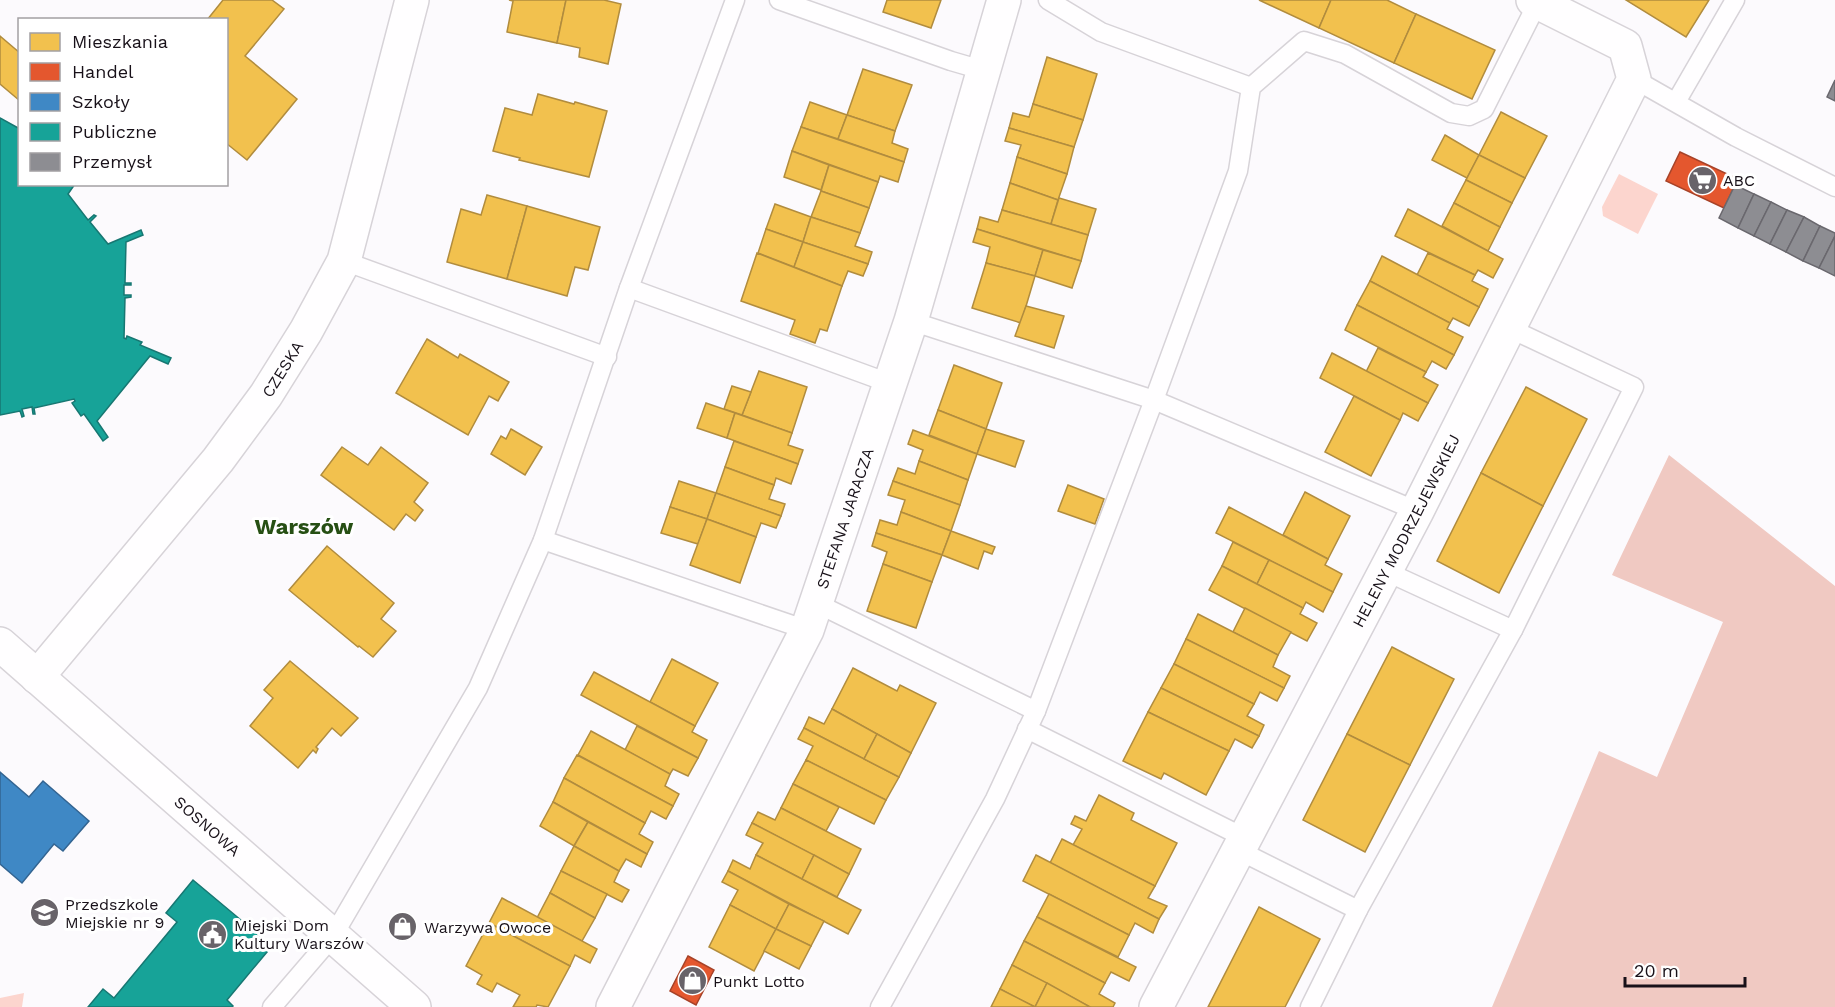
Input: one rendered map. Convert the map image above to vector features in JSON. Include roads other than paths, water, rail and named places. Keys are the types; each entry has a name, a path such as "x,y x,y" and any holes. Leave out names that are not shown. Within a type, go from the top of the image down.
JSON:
{"street":[{"name":"CZESKA","path":"38,677 218,460 266,395 306,330 344,261 412,0"},
{"name":"STEFANA JARACZA","path":"613,1007 811,616 911,321 1004,0"},
{"path":"1536,1 1625,46 1634,79"},
{"name":"HELENY MODRZEJEWSKIEJ","path":"1156,1007 1417,511 1634,79"},
{"name":"SOSNOWA","path":"0,644 414,1007"}],"lane":[{"path":"272,1007 333,936 478,688 543,540 629,288 735,0"},
{"path":"780,0 982,70"},
{"path":"1048,0 1101,32 1251,87"},
{"path":"1676,102 1735,0"},
{"path":"880,1007 995,799 1036,711 1238,171 1251,87 1304,41 1345,54 1451,113 1469,116 1484,110 1536,1"},
{"path":"1634,79 1736,137 1835,188"},
{"path":"344,261 607,357"},
{"path":"629,288 889,383"},
{"path":"911,321 1154,400 1417,511"},
{"path":"1310,1007 1358,910 1513,630 1634,387 1509,328"},
{"path":"543,540 811,616 1036,711"},
{"path":"1385,571 1513,630"},
{"path":"1027,729 1358,910"}],"place":[{"name":"ABC","path":"1702,180"},
{"name":"Przedszkole Miejskie nr 9","path":"44,913"},
{"name":"Warzywa Owoce","path":"403,927"},
{"name":"Miejski Dom Kultury Warszów","path":"213,934"},
{"name":"Punkt Lotto","path":"692,981"}],"district":[{"name":"Warszów","path":"304,526"}]}
